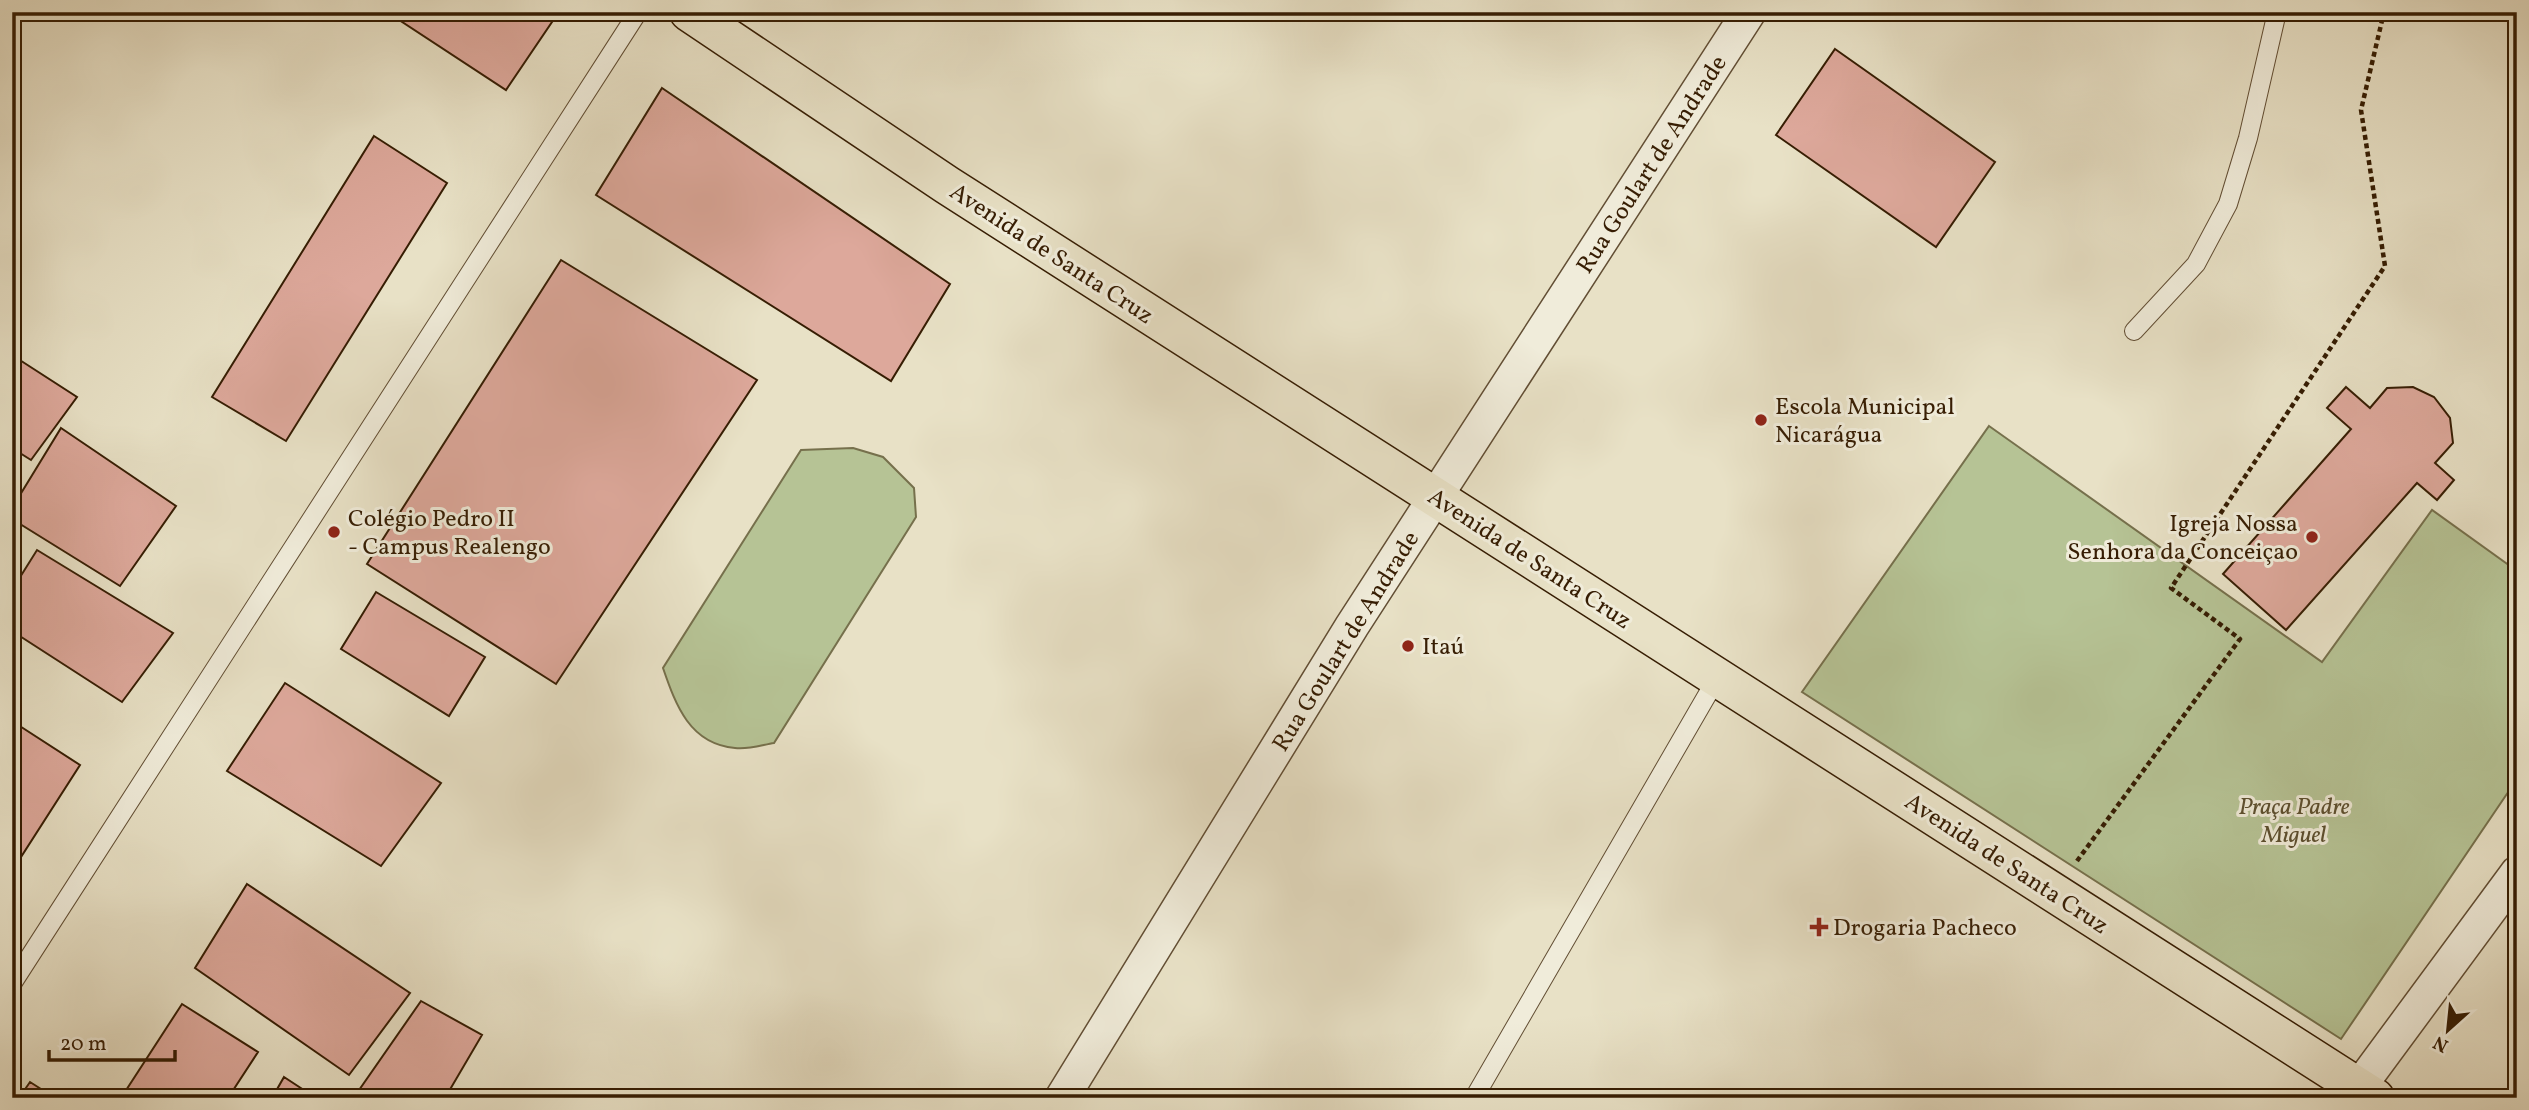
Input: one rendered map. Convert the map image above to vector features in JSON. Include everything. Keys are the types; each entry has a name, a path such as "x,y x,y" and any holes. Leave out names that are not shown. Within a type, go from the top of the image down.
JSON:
{"main road":[{"name":"Avenida de Santa Cruz","path":"689,12 958,193 2054,893 2361,1095"}],"street":[{"name":"Rua Goulart de Andrade","path":"1062,1098 1352,626 1749,12"},
{"path":"2361,1095 2517,873"}],"lane":[{"path":"12,985 638,12"},
{"path":"2134,331 2196,264 2228,204 2248,138 2277,12"},
{"path":"1474,1098 1717,677"}],"path":[{"path":"2054,893 2240,639 2171,588 2385,266 2361,110 2384,12"}],"green space":[{"name":"Praça Padre Miguel","path":"1989,426 2322,662 2432,510 2517,571 2517,779 2341,1039 1802,692"},
{"path":"853,448 883,457 914,488 916,517 774,743 740,748 720,745 707,739 687,721 673,696 663,668 801,450"}],"building":[{"path":"387,12 543,12 554,19 506,90"},
{"path":"1835,49 1995,162 1936,247 1776,135"},
{"path":"662,88 950,284 891,381 596,195"},
{"path":"374,136 447,183 286,441 212,397"},
{"path":"561,260 757,380 556,684 367,564"},
{"path":"12,355 77,397 31,460 12,448"},
{"name":"Igreja Nossa Senhora da Conceiçao","path":"2346,387 2370,408 2387,388 2413,387 2434,397 2450,418 2453,443 2435,463 2454,480 2437,500 2417,483 2286,630 2223,574 2351,429 2327,408"},
{"path":"61,428 176,506 120,586 12,519 12,508"},
{"path":"37,550 173,633 122,702 12,631 12,590"},
{"path":"376,592 485,657 449,716 341,649"},
{"path":"285,683 441,783 381,866 227,771"},
{"path":"12,721 80,765 12,871"},
{"path":"247,884 410,993 349,1075 195,968"},
{"path":"421,1001 482,1035 445,1098 364,1098 357,1093"},
{"path":"182,1004 258,1052 228,1098 121,1098"},
{"path":"284,1077 316,1098 272,1098"},
{"path":"30,1082 55,1098 19,1098"}],"place":[{"name":"Escola Municipal Nicarágua","path":"1761,420"},
{"name":"Colégio Pedro II - Campus Realengo","path":"334,532"},
{"name":"Igreja Nossa Senhora da Conceiçao","path":"2312,537"},
{"name":"Itaú","path":"1408,646"},
{"name":"Drogaria Pacheco","path":"1819,927"}]}
